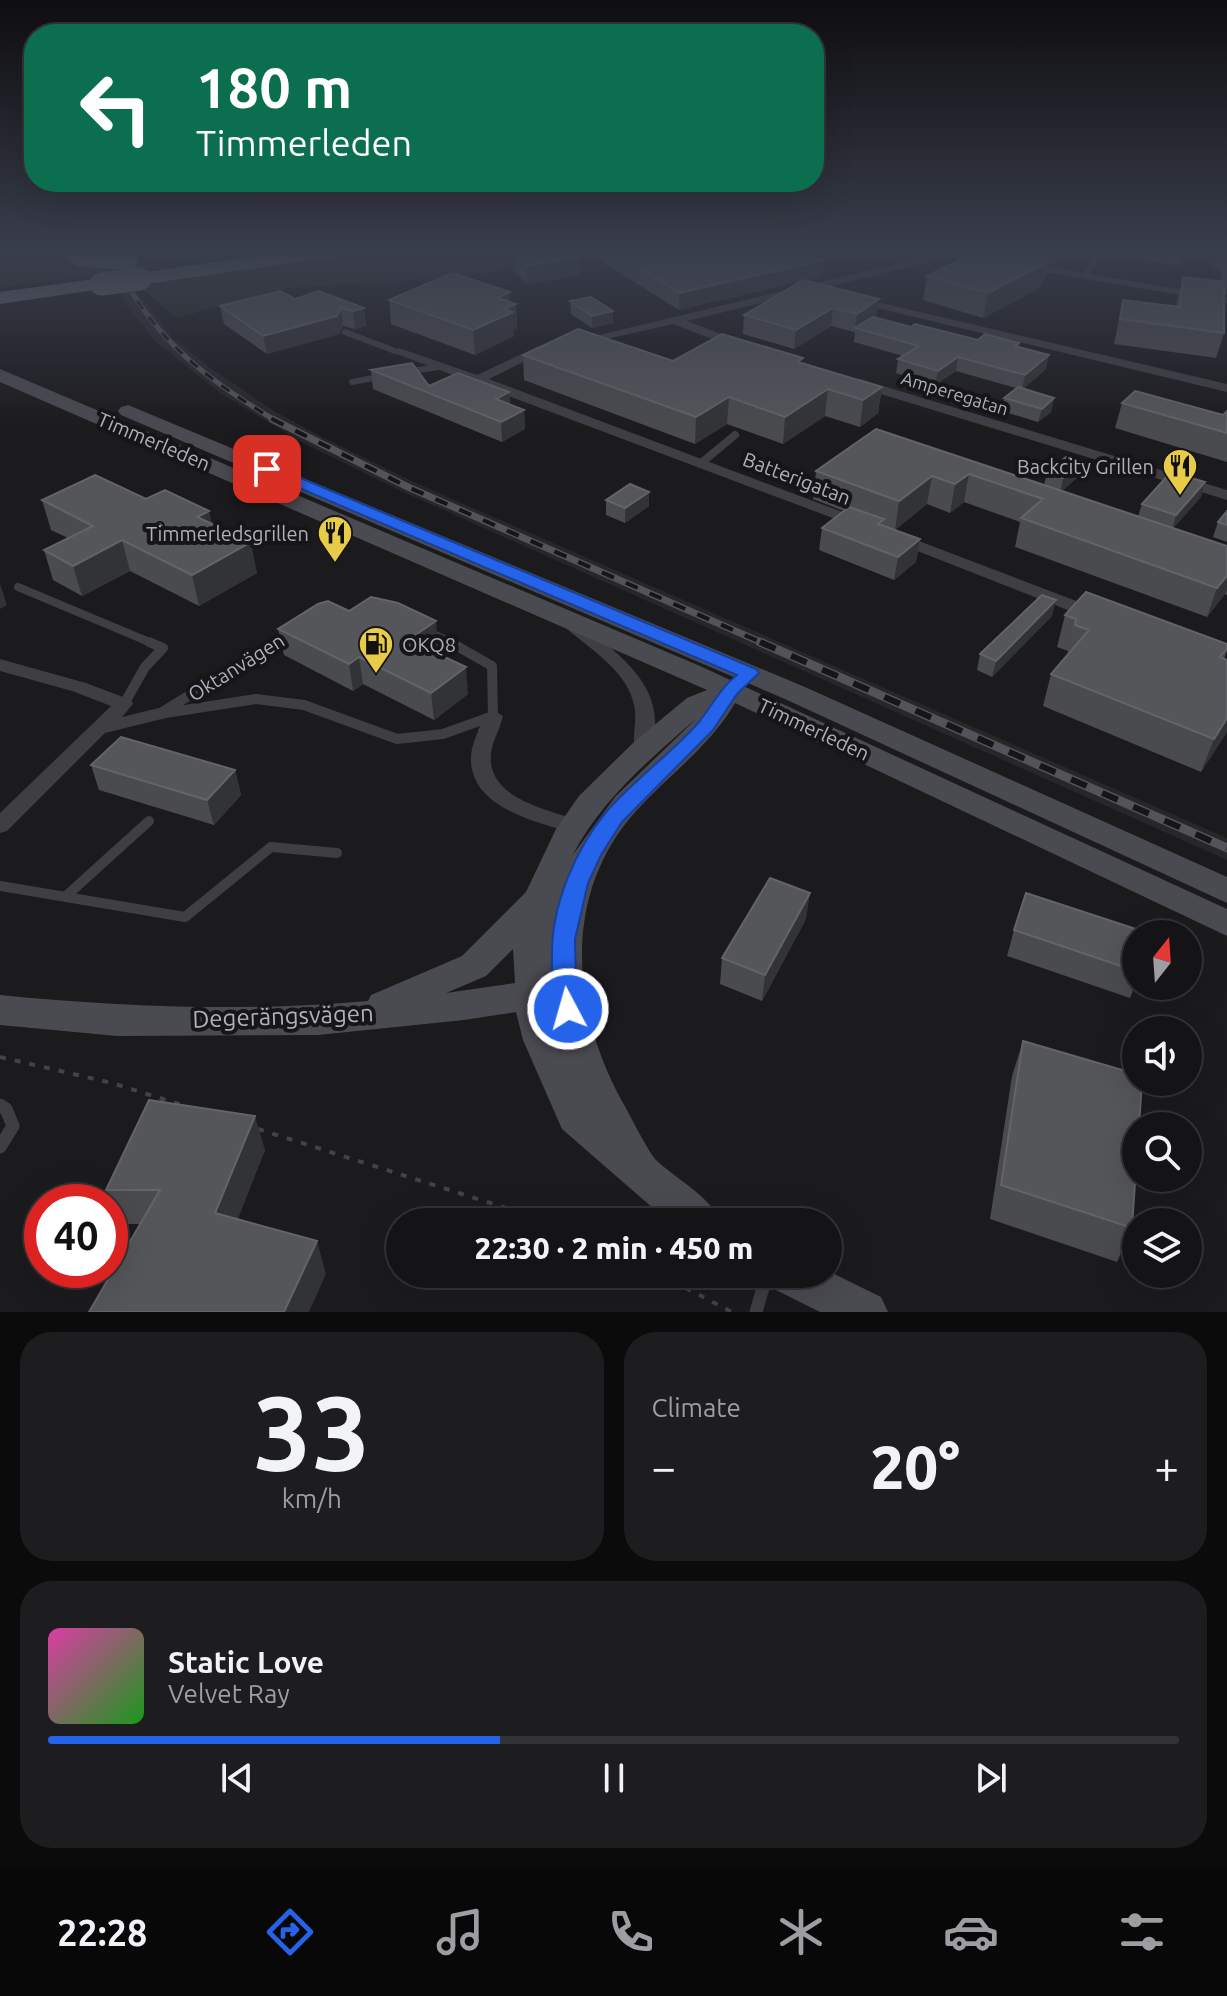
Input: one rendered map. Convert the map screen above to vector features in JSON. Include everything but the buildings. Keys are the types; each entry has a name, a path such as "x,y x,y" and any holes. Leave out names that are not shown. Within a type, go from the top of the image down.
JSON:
{"main road":[{"name":"Timmerleden","path":"0,356 740,682 1227,891"},
{"name":"Timmerleden","path":"0,375 564,617 740,682 785,715 1227,923"},
{"path":"549,992 568,914 590,853 614,817 706,726 740,682"},
{"path":"683,1208 647,1178 602,1107 578,1047 549,992 530,946 542,892 573,826 590,803 644,749 697,704 740,682"},
{"path":"706,726 730,713 755,711 785,715"},
{"path":"360,1014 474,966 512,930 542,892"},
{"name":"Degerängsvägen","path":"0,1010 117,1021 318,1020 464,1006 549,992"},
{"path":"817,1288 866,1312"}],"street":[{"path":"566,344 720,310"},
{"path":"897,310 1227,388"},
{"path":"675,321 702,334 746,348"},
{"path":"477,380 539,350 552,347"},
{"name":"Batterigatan","path":"395,351 1114,622"},
{"name":"Amperegatan","path":"849,379 1227,495"},
{"path":"564,617 582,636 621,664 638,687 647,716 644,749"},
{"path":"0,665 79,687 124,704 0,826"},
{"name":"Oktanvägen","path":"99,728 159,714"},
{"name":"Oktanvägen","path":"493,716 480,756 482,775 492,791 509,801 573,826"}],"lane":[{"path":"345,332 395,351"},
{"path":"352,382 438,367"},
{"path":"700,464 735,435"},
{"path":"18,587 163,648 145,667 124,704"},
{"name":"Oktanvägen","path":"380,616 412,625 463,646 492,666 493,716 443,734 397,739 304,705 256,699 159,714 296,630 354,617 380,616"},
{"path":"65,897 149,821"},
{"path":"0,886 185,917 271,847 337,853"},
{"path":"0,1105 6,1109 13,1126 0,1147"},
{"path":"756,1312 763,1288"}],"path":[{"path":"0,1057 112,1083 186,1106"},
{"path":"246,1125 506,1208"},
{"path":"686,1288 732,1312"}],"shaded area":[{"path":"151,310 172,337 209,367 274,411 322,437 416,483 1227,838 1227,860 401,491 305,444 220,393 155,341 131,312"},
{"path":"167,310 205,310 176,318"}],"railway":[{"path":"143,310 198,368 276,421"},
{"path":"272,419 276,421"},
{"path":"276,421 408,487 765,644"},
{"path":"760,642 1227,848"}],"place":[{"name":"Backcity Grillen","path":"1180,497"},
{"name":"Timmerledsgrillen","path":"335,564"},
{"name":"OKQ8","path":"376,675"}],"route":[{"path":"267,469 750,673 730,690 706,726 614,817 590,853 577,883 563,939 564,990 568,1009"}]}
